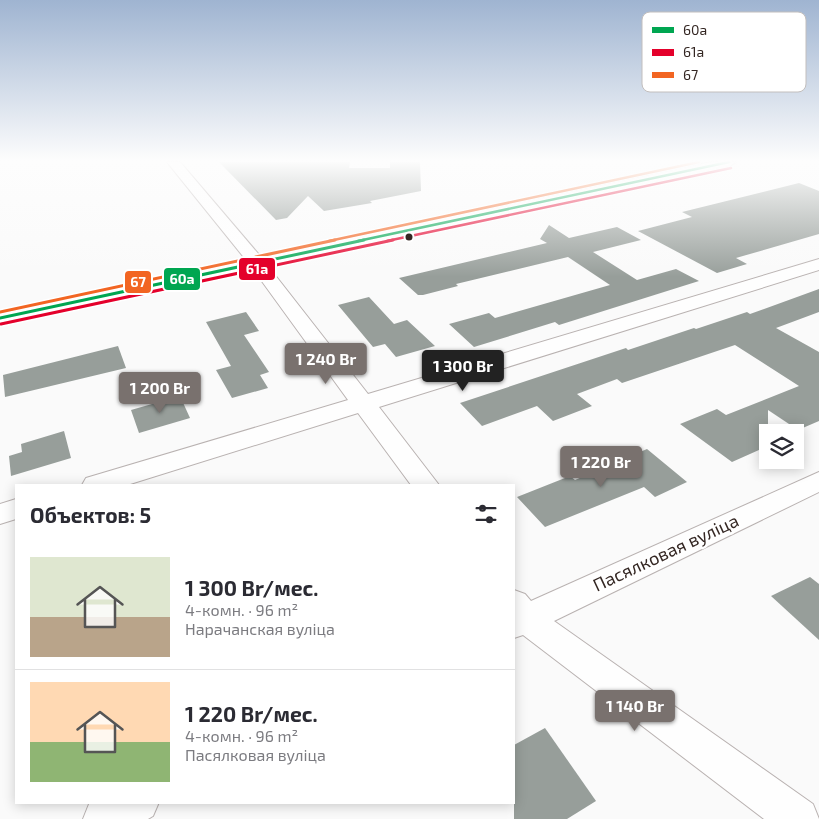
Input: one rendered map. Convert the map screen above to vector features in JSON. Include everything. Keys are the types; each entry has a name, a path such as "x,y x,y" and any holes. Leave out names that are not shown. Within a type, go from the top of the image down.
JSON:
{"street":[{"path":"204,200 257,263 424,484"},
{"path":"0,318 551,200"},
{"path":"99,484 819,264"},
{"name":"Пасялковая вуліца","path":"518,615 819,481"},
{"path":"0,514 15,510"},
{"path":"518,615 798,819"},
{"path":"104,819 135,804"}],"building":[{"path":"257,200 304,200 287,218 276,220"},
{"path":"313,200 374,200 370,201 372,203 324,211"},
{"path":"730,200 819,200 819,234 736,258 747,264 717,273 638,231 692,217 682,212"},
{"path":"549,225 569,238 617,227 641,240 593,252 637,280 676,269 699,281 559,325 555,322 474,347 449,324 489,313 495,318 610,285 568,257 456,284 458,286 423,295 418,295 399,278 547,243 540,239"},
{"path":"819,289 819,312 776,328 819,352 819,421 804,427 804,424 789,424 768,410 768,424 759,424 759,450 732,462 680,424 717,409 726,415 799,386 735,345 622,383 617,379 577,394 592,406 553,421 537,406 482,426 460,403 626,348 628,350 747,312 750,314"},
{"path":"369,297 394,324 407,320 435,346 396,357 385,344 373,347 338,305"},
{"path":"246,312 259,331 244,335 269,372 260,375 268,388 232,398 216,370 231,366 206,322"},
{"path":"118,346 126,368 5,397 3,375"},
{"path":"180,396 190,418 139,433 131,410"},
{"path":"64,431 71,458 11,476 9,456 22,452 21,444"},
{"path":"647,449 687,482 655,497 644,487 545,527 517,497 570,476 575,480"},
{"path":"810,577 819,584 819,640 771,596"},
{"path":"545,728 596,801 567,819 514,819 515,744"}],"transit line":[{"name":"67","path":"0,312 521,200"},
{"name":"60а","path":"0,318 550,200"},
{"name":"61а","path":"1,324 580,200"}]}
